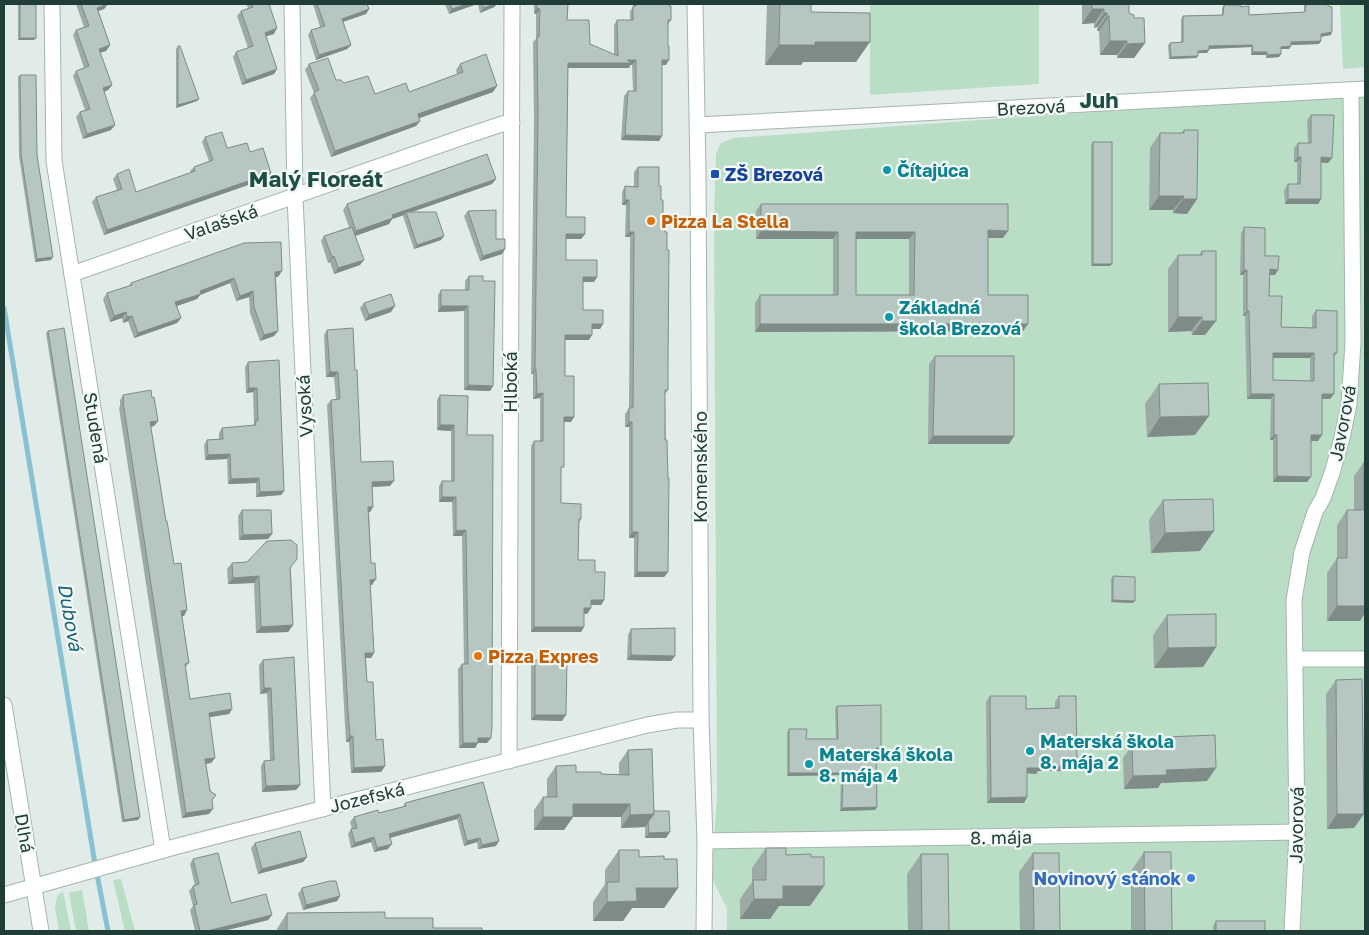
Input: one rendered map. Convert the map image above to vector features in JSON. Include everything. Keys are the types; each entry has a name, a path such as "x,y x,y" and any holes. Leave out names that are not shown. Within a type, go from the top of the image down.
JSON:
{"street":[{"name":"Studená","path":"52,4 54,161 163,850"},
{"name":"Vysoká","path":"292,4 295,197 323,809"},
{"name":"Hlboká","path":"509,761 512,4"},
{"name":"Komenského","path":"695,4 695,72 698,124 704,931"},
{"name":"Brezová","path":"698,124 1358,89"},
{"name":"Javorová","path":"1292,931 1297,832 1294,600 1302,552 1314,512 1323,498 1332,473 1349,404 1353,344 1358,89"},
{"name":"Valašská","path":"72,274 502,124 512,123"},
{"path":"1295,659 1365,659"},
{"name":"Dlhá","path":"4,706 41,931"},
{"name":"Jozefská","path":"4,895 163,850 647,725 677,720 701,720"},
{"name":"8. mája","path":"704,841 1297,832"}],"green space":[{"path":"870,4 1039,4 1039,84 870,95"},
{"path":"1340,4 1365,4 1365,67 1343,69"},
{"path":"1365,92 1365,931 727,931 727,908 711,877 717,798 714,219 716,154 721,143 734,138"},
{"path":"121,879 135,931 125,931 113,880"},
{"path":"82,890 89,931 76,931 69,893"},
{"path":"63,891 71,931 59,931 55,908 57,896"}],"building":[{"path":"20,4 36,4 36,38 20,38"},
{"path":"81,4 108,4 97,8 110,45 99,49 112,85 103,88 115,125 87,134 80,112 90,109 76,71 89,66 76,30 89,26"},
{"path":"252,4 269,4 277,28 265,33 277,69 246,80 236,52 253,46 241,11 253,7"},
{"path":"317,4 367,4 369,9 342,19 351,45 319,55 311,30 325,26"},
{"path":"450,4 467,4 452,9"},
{"path":"482,4 494,4 484,8"},
{"path":"537,4 568,4 567,20 589,20 590,44 618,56 617,20 633,20 633,6 636,6 636,4 669,4 671,6 671,20 668,20 669,60 662,60 662,136 625,135 628,91 636,91 636,60 627,60 632,63 568,63 566,217 585,217 585,234 566,234 566,260 597,260 597,277 583,277 583,310 603,310 603,324 592,324 592,335 565,335 565,376 574,376 574,417 564,417 564,467 561,467 561,503 581,504 578,560 595,560 595,572 605,572 604,600 591,600 591,608 584,608 584,627 534,627 534,441 543,441 543,393 537,394 535,369 537,37 539,37 540,9 537,8"},
{"path":"780,4 811,4 811,12 870,13 870,42 815,42 815,45 779,45"},
{"path":"1092,4 1129,4 1129,13 1134,15 1134,18 1144,18 1145,43 1127,44 1127,41 1110,41 1109,16 1107,16 1107,13 1104,13 1104,9 1092,9"},
{"path":"1306,4 1328,4 1328,6 1332,7 1332,32 1321,34 1321,41 1291,42 1291,46 1281,47 1281,54 1268,55 1267,52 1253,52 1252,45 1209,46 1209,50 1198,51 1198,56 1171,57 1170,43 1183,42 1183,16 1223,15 1224,5 1249,6 1249,15 1305,12"},
{"path":"178,46 180,46 199,99 178,105"},
{"path":"486,54 497,86 418,114 420,121 335,151 314,92 319,90 309,64 328,58 336,80 341,80 344,83 368,76 375,94 406,83 409,92 463,72 460,64"},
{"path":"20,75 36,75 37,155 53,257 37,259 21,154"},
{"path":"1311,115 1334,115 1332,158 1321,157 1321,199 1288,199 1288,184 1300,184 1301,157 1298,157 1298,143 1311,143"},
{"path":"1184,130 1198,130 1197,199 1183,199 1184,196 1159,196 1160,133 1184,133"},
{"path":"222,132 227,148 247,143 250,152 263,148 271,173 107,230 96,197 122,189 117,174 129,169 136,192 195,171 194,167 213,160 205,137"},
{"path":"1093,142 1112,142 1112,264 1093,264"},
{"path":"487,154 496,179 392,215 393,218 356,231 347,204"},
{"path":"638,167 659,167 659,186 661,186 661,200 663,200 665,232 667,232 667,250 669,250 668,390 665,390 665,440 667,440 669,478 668,572 637,572 638,532 632,532 632,422 629,422 629,408 633,408 634,232 629,232 629,200 625,200 625,186 638,187"},
{"name":"Základná škola Brezová","path":"761,204 1008,204 1008,231 988,230 988,295 1028,295 1028,324 760,324 760,295 838,295 838,232 761,231","holes":["856,232 915,232 914,295 856,295"]},
{"path":"496,210 496,239 505,239 505,249 483,256 468,211"},
{"path":"406,212 436,212 444,236 417,245"},
{"path":"352,227 364,260 338,268 324,236"},
{"path":"1244,227 1265,228 1265,256 1279,256 1278,270 1270,269 1269,296 1282,296 1281,327 1316,328 1316,310 1337,311 1337,353 1334,353 1334,394 1322,394 1322,435 1311,435 1311,477 1277,476 1274,394 1251,394 1247,270 1244,270","holes":["1273,353 1314,353 1314,381 1273,380"]},
{"path":"281,242 282,271 275,272 278,331 264,335 254,307 253,291 240,296 234,278 200,291 201,294 175,302 181,318 138,333 132,316 127,317 126,312 114,316 107,293 244,243"},
{"path":"1202,251 1216,251 1216,321 1202,321 1202,317 1178,317 1178,255 1202,255"},
{"path":"469,276 483,276 483,281 495,281 493,386 468,385 468,306 441,306 441,290 469,290"},
{"path":"391,294 395,306 369,315 364,303"},
{"path":"64,328 140,817 124,820 48,331"},
{"path":"353,328 361,462 393,461 394,481 372,482 373,507 368,507 371,563 375,563 376,579 370,580 374,653 365,653 367,682 373,682 376,740 383,739 385,766 354,768 353,736 350,736 348,711 331,400 340,399 338,372 330,372 327,330"},
{"path":"935,356 1014,356 1014,436 933,436"},
{"path":"279,360 284,491 260,492 259,478 231,479 230,454 208,455 207,440 223,439 222,428 256,425 255,421 258,421 257,388 249,388 248,362"},
{"path":"1208,383 1209,416 1160,417 1159,384"},
{"path":"151,390 158,421 150,422 166,521 174,564 181,563 187,610 181,611 189,663 185,664 190,699 230,693 232,709 209,713 215,758 205,759 210,791 216,795 212,800 213,809 186,813 123,402 123,395"},
{"path":"440,395 468,396 467,435 493,435 492,725 491,738 478,738 478,743 463,743 462,664 468,664 466,530 456,531 456,497 442,497 442,481 454,481 454,425 440,425"},
{"path":"1364,462 1365,606 1337,606 1337,558 1347,558 1347,510 1364,510"},
{"path":"1213,499 1214,531 1165,533 1163,500"},
{"path":"242,510 271,510 272,534 243,535"},
{"path":"291,540 297,545 297,559 290,568 293,625 261,627 259,576 233,578 232,563 247,562 267,541"},
{"path":"1113,576 1135,577 1135,601 1113,600"},
{"path":"1216,614 1216,647 1168,648 1167,615"},
{"path":"675,628 675,656 631,655 631,629"},
{"path":"294,657 300,785 266,786 264,761 274,760 271,688 264,688 263,660"},
{"path":"535,660 567,661 566,715 535,715"},
{"path":"1362,679 1364,814 1337,814 1336,680"},
{"name":"Materská škola 8. mája 2","path":"990,696 1026,696 1026,709 1059,708 1059,696 1076,696 1077,766 1027,768 1027,797 991,798"},
{"name":"Materská škola 8. mája 4","path":"881,705 881,748 876,748 877,807 842,808 843,773 789,773 789,729 807,729 806,739 838,739 837,706"},
{"path":"1215,735 1216,768 1166,770 1167,775 1133,776 1132,745 1166,745 1166,737"},
{"path":"652,749 654,814 630,815 630,804 573,804 573,817 543,817 543,797 557,797 556,766 576,765 576,772 629,775 628,750"},
{"path":"483,782 499,841 482,845 480,838 467,841 460,814 389,834 392,844 377,848 374,837 355,843 351,829 357,828 354,817 378,810 379,813 406,806 405,803"},
{"path":"654,811 669,811 670,832 649,833 648,822"},
{"path":"300,831 307,857 262,869 255,843"},
{"path":"766,848 786,848 786,855 811,854 811,857 824,857 824,886 783,886 783,899 754,899 753,880 766,880"},
{"path":"619,850 639,850 639,857 664,856 664,859 677,859 678,888 636,888 637,901 607,902 607,882 619,882"},
{"path":"1144,852 1171,852 1172,931 1145,931"},
{"path":"218,853 231,903 266,894 272,915 207,931 200,931 194,905 197,904 193,886 199,884 193,859"},
{"path":"1033,853 1059,853 1060,931 1034,931"},
{"path":"921,854 948,854 949,931 922,931"},
{"path":"336,881 340,896 306,905 302,888"},
{"path":"385,912 385,918 433,918 433,928 482,928 482,931 287,931 287,913"},
{"path":"1216,921 1265,921 1265,931 1216,931"}],"waterway":[{"name":"Dubová","path":"4,308 95,864 108,931"}],"place":[{"name":"Čítajúca","path":"887,170"},
{"name":"ZŠ Brezová","path":"715,174"},
{"name":"Pizza La Stella","path":"651,221"},
{"name":"Základná škola Brezová","path":"889,317"},
{"name":"Pizza Expres","path":"478,656"},
{"name":"Materská škola 8. mája 2","path":"1030,751"},
{"name":"Materská škola 8. mája 4","path":"809,764"},
{"name":"Novinový stánok","path":"1191,878"}],"district":[{"name":"Juh","path":"1099,99"},
{"name":"Malý Floreát","path":"316,178"}]}
